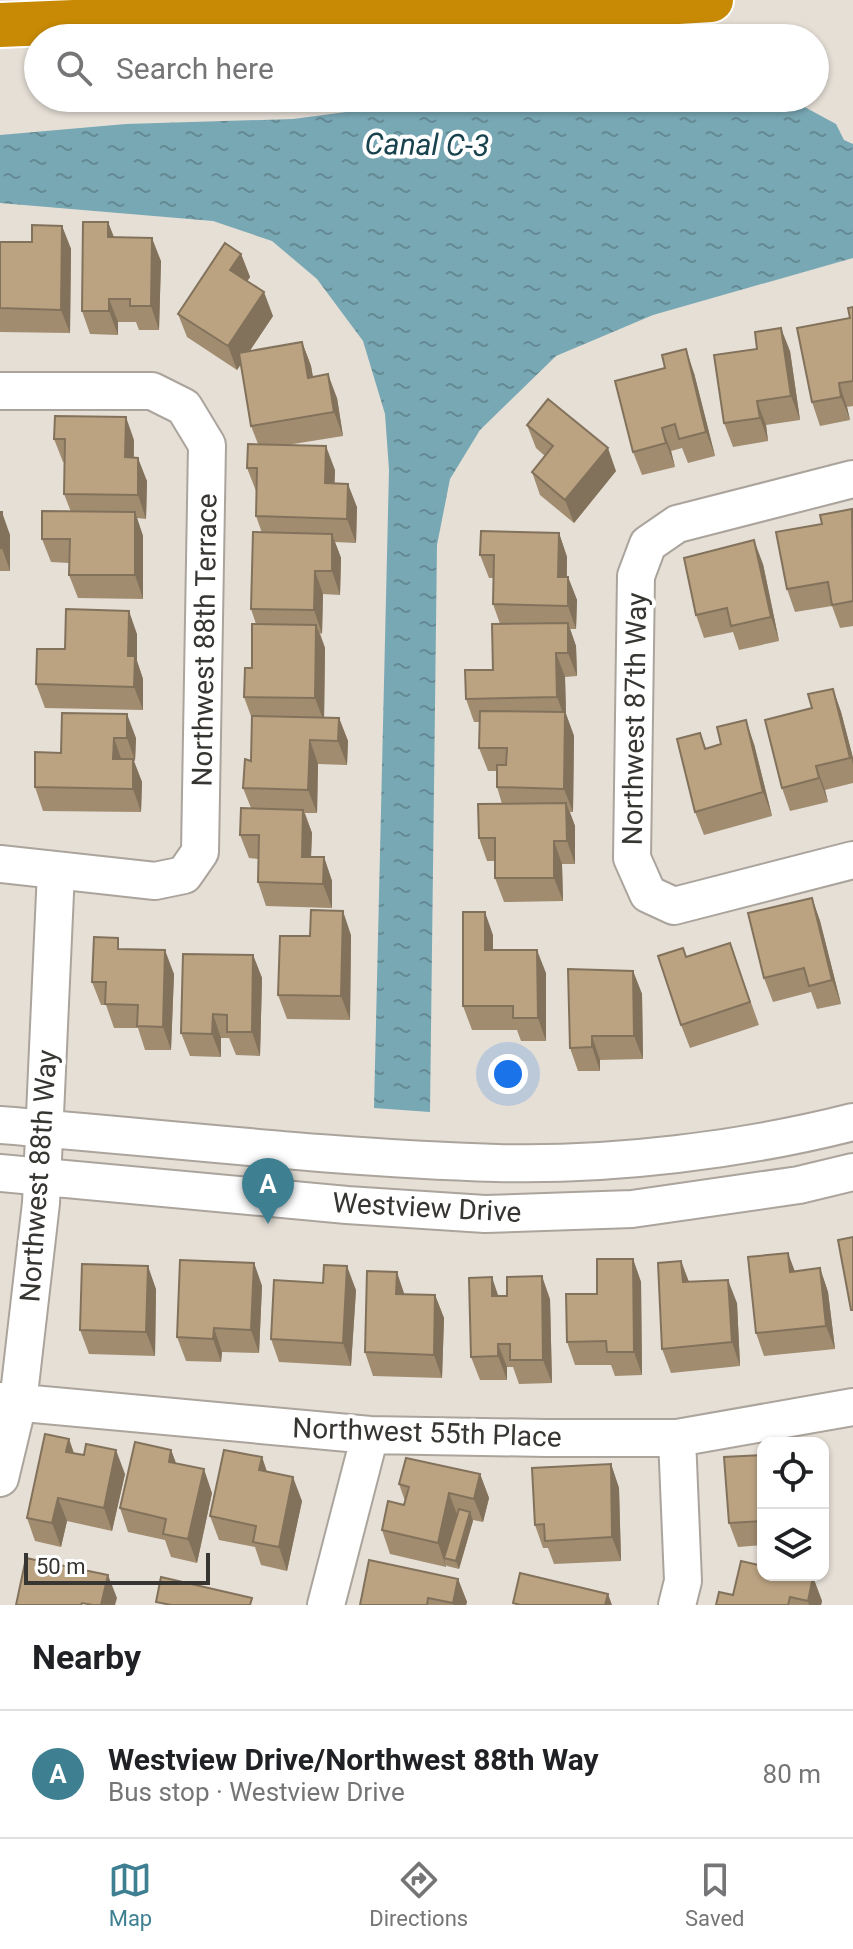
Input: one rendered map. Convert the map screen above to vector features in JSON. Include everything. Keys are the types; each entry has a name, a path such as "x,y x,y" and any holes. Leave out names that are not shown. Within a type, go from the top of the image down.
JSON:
{"highway":[{"path":"25,24 270,14 447,16 711,0"},
{"path":"0,25 24,24"}],"street":[{"name":"Northwest 88th Terrace","path":"0,391 152,391 184,407 207,445 200,852 184,875 155,881 56,871"},
{"name":"Northwest 87th Way","path":"853,479 677,524 648,544 636,576 632,858 648,894 674,906 853,860"},
{"path":"0,864 56,871"},
{"name":"Northwest 88th Way","path":"0,1478 41,1203 56,871"},
{"name":"Westview Drive","path":"0,1125 499,1163 602,1160 677,1153 853,1122"},
{"name":"Westview Drive","path":"0,1173 347,1205 485,1214 632,1209 799,1185 853,1172"},
{"name":"Northwest 55th Place","path":"9,1402 370,1435 677,1438 853,1407"},
{"path":"326,1605 370,1435"},
{"path":"677,1438 683,1581 677,1605"}],"water":[{"name":"Canal C-3","path":"346,112 814,112 836,124 844,140 853,144 853,258 653,315 556,356 480,430 450,479 437,545 430,1112 374,1108 389,470 385,414 363,341 317,279 272,241 213,221 0,203 0,135 126,124 293,119"}],"building":[{"path":"83,222 108,222 108,237 152,238 151,306 130,306 130,299 109,299 109,311 82,311"},
{"path":"32,225 62,226 61,310 0,308 0,242 32,242"},
{"path":"225,243 241,254 230,270 264,292 228,346 178,314"},
{"path":"853,307 853,381 839,383 841,397 812,402 797,328 850,318 848,308"},
{"path":"781,328 791,396 757,401 760,418 724,423 714,355 757,349 755,332"},
{"path":"302,342 308,378 328,374 334,412 251,426 239,353"},
{"path":"686,349 706,432 679,439 675,424 662,428 666,443 633,452 615,381 665,368 662,355"},
{"path":"548,399 608,448 565,500 532,472 553,446 527,425"},
{"path":"55,416 126,417 125,457 138,458 138,495 64,494 65,439 54,439"},
{"path":"248,444 326,446 325,483 348,484 347,519 256,516 257,468 247,468"},
{"path":"852,509 853,601 832,605 828,582 787,589 776,532 822,524 820,515"},
{"path":"42,511 135,512 135,575 69,575 70,539 42,539"},
{"path":"2,512 2,548 0,548"},
{"path":"481,531 559,533 558,577 568,577 568,606 493,604 494,555 480,555"},
{"path":"253,532 332,534 332,571 315,571 314,610 251,609"},
{"path":"754,540 771,617 731,626 727,608 696,615 684,558"},
{"path":"66,609 129,611 128,656 135,656 134,687 36,684 37,649 65,649"},
{"path":"568,623 568,653 556,653 557,697 466,699 465,670 493,670 492,624"},
{"path":"252,624 316,625 315,698 244,697 245,668 252,668"},
{"path":"833,689 850,758 816,766 819,778 782,788 765,720 812,708 808,694"},
{"path":"480,711 565,712 564,789 497,787 497,765 506,765 507,748 479,748"},
{"path":"62,713 127,714 127,738 114,738 113,759 133,759 133,789 35,787 35,752 61,753"},
{"path":"252,716 339,718 338,741 310,740 308,790 243,788 245,759 251,761"},
{"path":"746,720 763,792 695,812 677,739 700,733 705,749 721,744 717,727"},
{"path":"566,803 567,841 554,841 554,878 495,878 495,838 479,838 478,804"},
{"path":"241,808 303,810 302,857 324,857 323,884 258,882 259,835 240,835"},
{"path":"812,898 832,980 809,986 804,968 764,978 748,913"},
{"path":"311,910 343,911 341,996 278,995 280,936 310,936"},
{"path":"463,912 485,912 485,950 537,950 538,1018 513,1018 513,1006 463,1006"},
{"path":"94,937 118,938 118,949 165,950 163,1027 137,1026 138,1005 105,1004 106,982 92,982"},
{"path":"730,943 750,1002 681,1025 658,956 683,948 686,957"},
{"path":"183,954 253,955 252,1032 227,1032 227,1015 213,1014 212,1034 181,1033"},
{"path":"568,969 633,971 634,1036 592,1036 592,1047 570,1048"},
{"path":"853,1237 853,1310 851,1310 838,1240"},
{"path":"788,1253 790,1272 820,1268 826,1326 756,1333 748,1257"},
{"path":"597,1259 633,1259 634,1352 607,1352 606,1341 567,1342 566,1294 597,1294"},
{"path":"180,1260 254,1263 251,1330 214,1328 213,1339 177,1337"},
{"path":"681,1261 683,1282 728,1280 732,1342 662,1349 658,1263"},
{"path":"82,1264 148,1266 146,1332 80,1330"},
{"path":"324,1265 347,1266 343,1343 271,1339 274,1280 323,1283"},
{"path":"367,1271 397,1272 396,1294 435,1295 434,1355 365,1352"},
{"path":"542,1276 543,1360 510,1360 510,1344 498,1344 498,1356 471,1357 469,1278 492,1277 492,1296 507,1296 507,1277"},
{"path":"45,1434 69,1439 66,1452 84,1455 86,1444 116,1450 104,1508 58,1498 52,1523 27,1518"},
{"path":"135,1442 171,1450 169,1462 204,1469 188,1539 163,1534 166,1519 120,1508"},
{"path":"224,1450 262,1457 259,1470 293,1477 279,1547 253,1542 256,1526 210,1516"},
{"path":"757,1455 757,1521 729,1523 724,1457"},
{"path":"406,1458 480,1474 474,1499 449,1493 438,1543 382,1530 388,1501 404,1505 409,1487 399,1484"},
{"path":"611,1464 612,1537 545,1541 544,1524 535,1525 532,1468"},
{"path":"459,1509 470,1512 456,1561 444,1558"},
{"path":"26,1558 108,1575 101,1605 16,1605"},
{"path":"369,1560 458,1579 453,1603 428,1598 427,1605 360,1605"},
{"path":"741,1561 757,1565 757,1581 812,1581 808,1601 790,1597 788,1605 716,1605 719,1592 733,1595"},
{"path":"520,1573 608,1594 605,1605 513,1603"},
{"path":"161,1577 252,1598 250,1605 171,1605 156,1602"}],"place":[{"name":"Westview Drive/Northwest 88th Way","path":"268,1224"}]}
